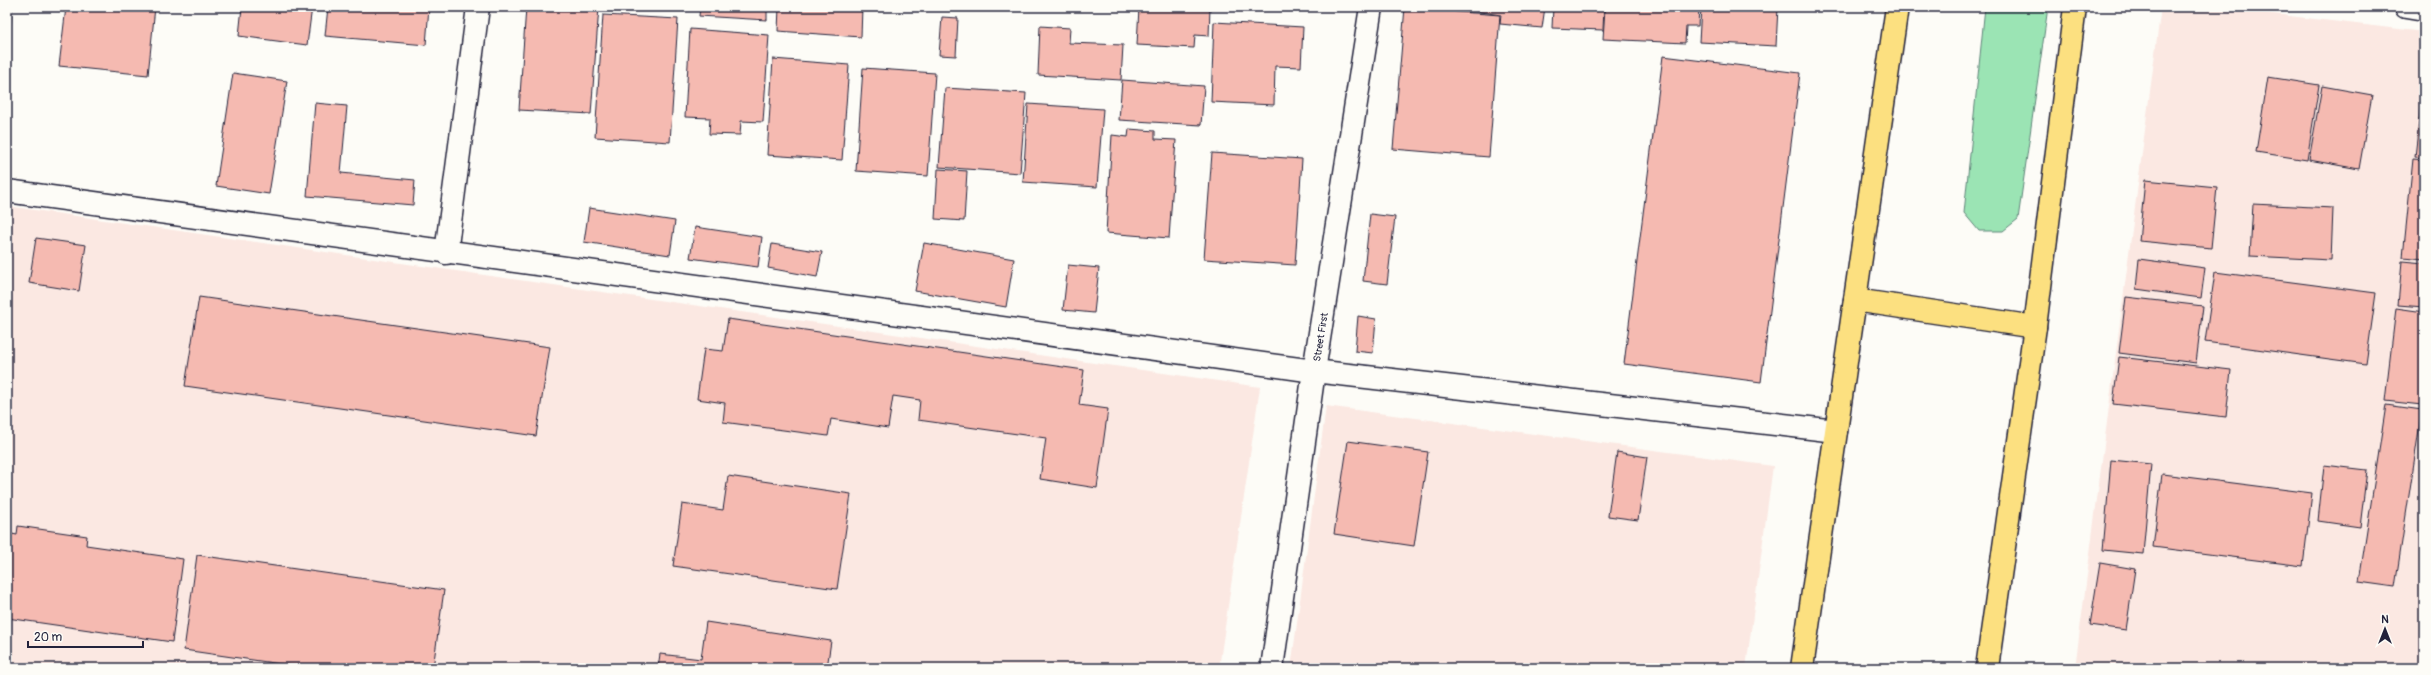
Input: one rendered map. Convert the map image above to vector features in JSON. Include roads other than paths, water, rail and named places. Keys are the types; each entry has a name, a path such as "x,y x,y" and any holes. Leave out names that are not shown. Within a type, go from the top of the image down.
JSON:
{"main road":[{"path":"1802,668 1897,7"},
{"path":"1987,668 2035,327 2075,7"},
{"path":"1855,300 2035,327"}],"street":[{"path":"446,253 478,7"},
{"name":"Street First","path":"1272,668 1314,371 1370,7"},
{"path":"2406,7 2424,10"},
{"path":"7,191 446,253 1314,371 1836,431"}]}
